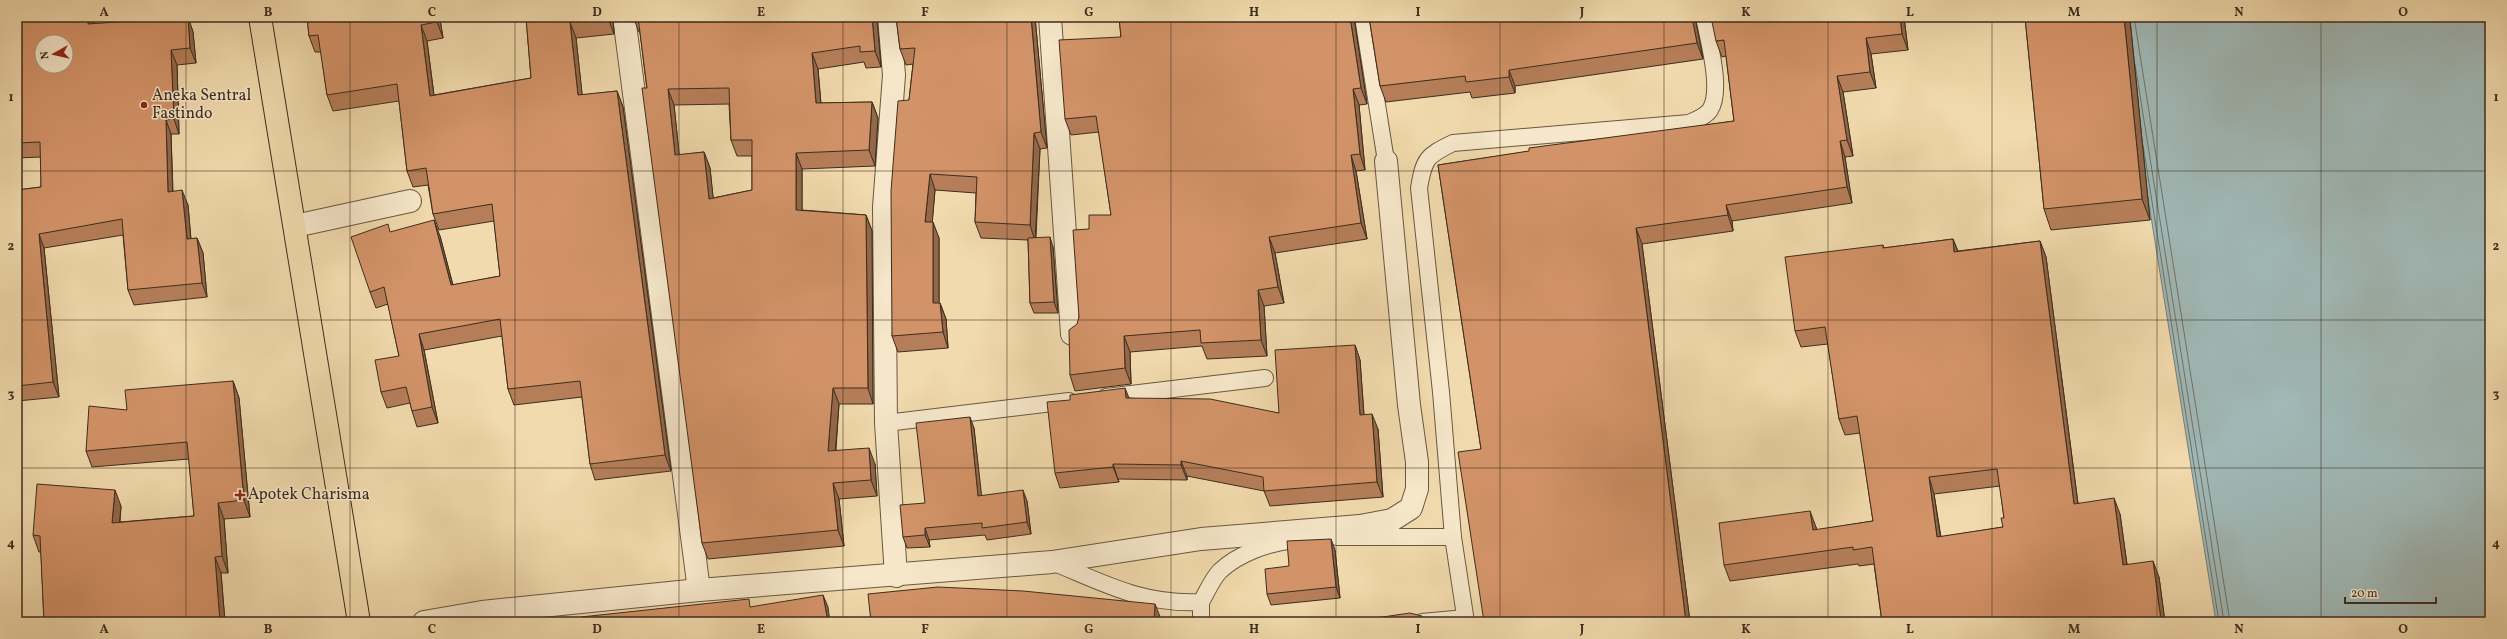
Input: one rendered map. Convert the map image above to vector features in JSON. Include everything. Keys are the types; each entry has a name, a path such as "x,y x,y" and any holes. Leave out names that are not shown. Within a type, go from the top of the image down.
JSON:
{"highway":[{"path":"260,17 296,226 359,622"}],"street":[{"path":"624,17 699,590"},
{"path":"889,17 894,75 884,207 886,423 896,576"},
{"path":"1050,17 1072,334"},
{"path":"424,622 482,612 699,590 896,576 1052,562 1201,539 1360,526 1392,520 1411,508 1417,489 1417,462 1409,405 1386,161"},
{"path":"296,226 410,201"}],"lane":[{"path":"1363,17 1386,161"},
{"path":"1422,622 1465,620 1453,537 1441,392 1419,188 1423,165 1435,151 1453,143 1689,123 1701,118 1710,110 1714,96 1715,82 1704,17"},
{"path":"886,423 1265,378"},
{"path":"1202,622 1201,602 1220,571 1245,554 1280,542 1316,537 1453,537"},
{"path":"1052,562 1118,590 1142,598 1174,603 1201,602"}],"water":[{"path":"2119,17 2490,17 2490,622 2216,622"}],"building":[{"path":"17,17 88,17 88,24 188,17 190,48 171,50 174,119 166,120 168,192 182,190 187,239 197,238 202,283 128,290 122,219 39,234 53,382 17,386 17,190 41,187 40,142 17,143"},
{"path":"307,17 436,17 437,22 421,25 430,96 531,78 526,17 608,17 570,22 578,95 617,91 665,455 590,464 580,381 508,389 500,319 419,334 432,407 412,411 406,387 381,392 375,360 399,356 384,287 370,292 351,237 388,224 390,232 434,220 451,285 500,276 492,204 433,214 426,168 407,171 397,84 327,95 318,35 309,36"},
{"path":"638,17 872,17 875,51 860,52 860,46 812,53 816,103 872,102 869,150 796,153 796,210 866,215 868,388 833,388 828,451 869,448 871,480 833,483 838,530 702,543 642,88 647,88","holes":["729,88 731,140 752,140 752,190 709,199 704,152 675,155 668,89"]},
{"path":"896,17 1031,17 1041,132 1034,133 1030,225 975,222 977,177 930,174 925,222 933,222 933,303 940,303 943,332 892,336 891,191 898,101 909,100 915,48 900,49"},
{"path":"1119,17 1350,17 1361,88 1353,89 1360,154 1351,155 1361,223 1269,237 1278,287 1258,290 1261,340 1201,343 1200,330 1124,336 1125,368 1070,375 1069,330 1077,324 1079,317 1073,230 1089,229 1089,215 1111,215 1096,116 1065,119 1059,40 1121,37"},
{"path":"1369,17 1692,17 1697,43 1509,70 1509,77 1466,82 1465,76 1380,86"},
{"path":"1711,17 1900,17 1902,34 1866,38 1870,72 1837,76 1847,140 1840,141 1847,187 1726,205 1728,215 1636,228 1686,622 1484,622 1458,452 1481,449 1438,165 1529,151 1529,148 1734,121 1724,40 1716,41"},
{"path":"2025,17 2124,17 2142,199 2044,209"},
{"path":"1050,237 1054,302 1030,303 1028,238"},
{"path":"1953,239 1954,252 2040,241 2074,504 2114,498 2123,565 2153,561 2161,620 2145,622 1882,622 1872,547 1853,550 1853,547 1724,565 1719,523 1810,511 1813,530 1873,521 1857,416 1839,419 1825,327 1795,331 1785,257 1883,245 1883,248","holes":["1997,469 2004,518 2001,518 2003,527 1937,537 1929,477"]},
{"path":"1355,345 1360,415 1372,414 1377,482 1264,491 1263,477 1181,461 1181,465 1113,464 1113,467 1055,473 1047,402 1070,400 1070,395 1125,388 1126,398 1210,399 1279,413 1275,350"},
{"path":"233,381 244,500 218,503 222,556 215,557 220,622 44,622 40,536 33,535 37,484 115,490 112,523 194,516 187,442 86,451 89,406 127,410 125,390"},
{"path":"970,417 978,496 1023,490 1027,522 982,528 982,523 925,528 925,535 903,537 900,505 925,503 916,423"},
{"path":"1331,539 1336,587 1267,594 1265,569 1289,566 1287,541"},
{"path":"938,587 1023,591 1155,604 1154,622 871,622 868,594"},
{"path":"823,595 828,622 582,622 581,617 749,599 750,607"},
{"path":"1410,613 1422,616 1423,622 1370,622 1369,619"}],"place":[{"name":"Aneka Sentral Fastindo","path":"144,105"},
{"name":"Apotek Charisma","path":"240,495"}]}
